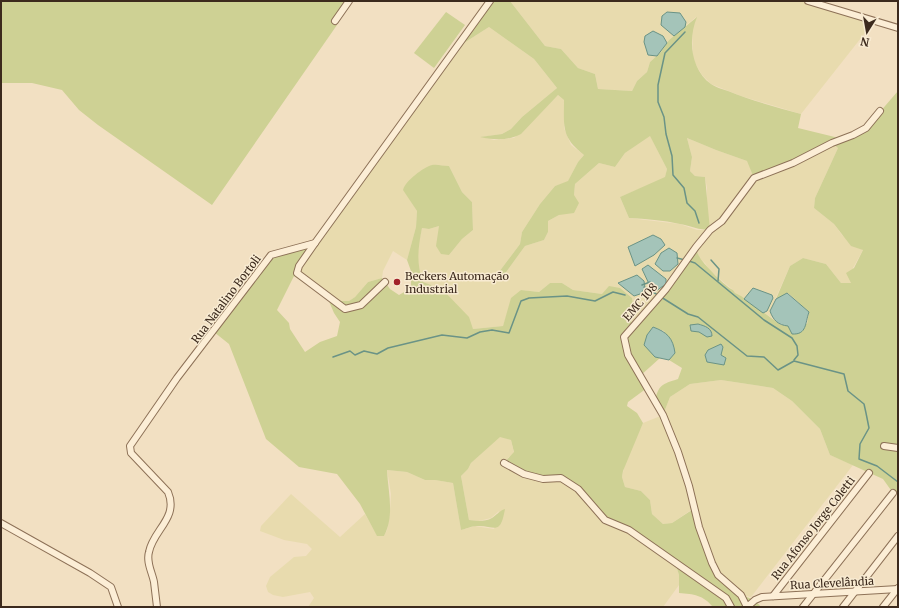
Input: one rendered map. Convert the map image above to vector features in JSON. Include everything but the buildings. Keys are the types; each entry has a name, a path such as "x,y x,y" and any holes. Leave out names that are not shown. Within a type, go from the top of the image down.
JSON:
{"street":[{"path":"335,21 349,1"},
{"path":"385,282 361,305 345,308 297,273 299,266 315,243 490,1"},
{"path":"808,1 898,28"},
{"name":"EMC 108","path":"747,607 741,595 718,575 712,563 699,527 690,486 678,452 663,415 628,355 624,337 666,289 710,230 722,221 754,178 793,163 832,143 853,135 866,128 880,111"},
{"name":"Rua Natalino Bortoli","path":"157,607 148,555 151,544 162,529 169,514 170,498 168,492 131,453 130,446 178,378 271,255 315,243"},
{"path":"884,446 898,448"},
{"path":"504,463 524,474 543,479 561,478 578,489 605,520 629,530 726,598 731,607"},
{"name":"Rua Afonso Jorge Coletti","path":"773,596 869,473"},
{"path":"804,607 893,493"},
{"path":"1,523 90,573 111,587 118,607"},
{"path":"843,607 898,536"},
{"path":"883,607 898,589"},
{"name":"Rua Clevelândia","path":"747,607 755,600 773,596 898,589"}],"shaded area":[{"path":"510,1 808,1 872,24 801,114 741,96 711,84 702,75 693,60 692,29 696,17 669,40 661,52 650,62 647,72 637,81 632,91 598,89 595,74 578,68 561,49 545,46"},
{"path":"489,27 534,59 557,88 522,117 511,129 502,134 482,137 494,140 514,138 558,95 564,100 564,128 571,145 584,155 578,162 568,182 555,186 540,204 522,232 520,244 499,272 504,275 525,246 544,240 548,232 548,221 559,215 574,195 575,184 599,163 615,167 625,153 650,135 667,169 665,178 620,197 629,218 680,224 697,230 710,230 707,214 707,188 705,177 695,176 690,171 692,157 687,138 747,161 832,143 838,148 815,198 814,208 834,224 842,235 863,250 853,268 851,283 841,283 826,264 803,258 790,266 770,311 772,318 735,293 710,271 705,263 699,258 696,247 630,330 633,306 602,294 573,290 562,283 550,283 539,292 521,290 507,314 503,326 473,329 442,289 423,282 418,268 417,250 422,228 429,229 439,226 449,255 462,239 473,230 472,202 462,192 449,166 432,165 403,189 417,211 416,227 407,260 393,251 383,271 382,278 368,282 355,297 349,301 340,301 322,288 313,285 297,273 456,48"},
{"path":"721,380 773,388 792,401 820,429 830,455 853,465 751,597 741,595 718,575 694,508 672,523 663,524 652,514 650,500 641,491 625,487 622,477 626,459 643,423 663,415 670,397 690,384"},
{"path":"500,436 511,440 514,453 508,458 561,478 675,562 679,575 679,585 663,607 308,607 314,598 310,592 283,597 273,595 268,592 266,586 270,577 294,557 306,556 312,549 307,544 284,540 260,531 261,526 291,494 340,537 365,514 377,535 384,536 387,530 390,512 391,494 387,470 407,472 425,480 453,483 461,530 475,526 494,529 499,511 491,518 479,521 469,520 461,476 468,469 471,463"}],"green space":[{"path":"1,1 349,1 333,23 337,25 212,205 98,125 79,110 62,90 32,83 1,83"},
{"path":"490,1 510,1 545,46 561,49 578,68 595,74 598,89 632,91 637,81 647,72 650,62 661,52 669,40 697,17 692,34 693,53 695,62 704,78 719,88 755,101 801,114 798,128 843,139 866,128 898,91 898,492 893,493 883,479 830,455 820,429 792,401 773,388 721,380 690,384 670,397 663,415 655,402 659,389 664,384 678,379 682,368 669,360 675,353 664,331 653,327 647,335 655,357 660,358 640,376 647,388 628,402 627,406 637,413 643,423 623,471 622,477 625,487 641,491 650,500 652,514 663,524 672,523 695,508 718,575 741,595 755,600 761,607 713,607 706,600 698,596 679,593 679,575 675,562 629,530 605,520 578,489 561,478 543,479 504,463 514,452 511,440 500,437 471,463 468,469 461,476 469,520 486,520 494,517 505,509 499,526 492,528 475,526 461,530 453,483 425,480 407,472 387,470 390,503 389,520 384,536 377,536 360,504 337,474 299,467 266,439 229,344 214,332 271,255 315,243 297,273 340,301 349,301 355,297 368,282 382,278 390,289 399,295 411,288 411,271 407,260 416,227 417,211 403,190 404,186 415,175 424,168 432,165 449,166 462,192 472,202 473,230 462,239 449,255 441,254 436,246 439,226 429,229 422,228 418,255 419,268 423,282 442,289 469,317 473,329 503,326 511,298 521,290 539,292 550,283 562,283 573,290 602,294 609,286 620,288 632,298 633,306 630,330 696,247 701,259 720,280 735,293 781,325 807,324 809,312 788,293 776,299 790,266 803,258 826,264 841,283 851,283 846,273 854,268 863,250 851,246 834,224 814,208 815,198 838,148 832,143 754,178 747,161 687,138 692,157 690,171 695,176 705,177 710,230 706,230 648,219 629,218 620,197 665,177 667,169 650,136 625,153 615,167 599,163 575,184 574,195 579,203 574,213 559,215 548,221 548,232 544,240 525,246 504,275 499,275 499,272 520,244 522,232 540,204 555,186 568,181 578,162 584,155 571,143 565,131 564,100 558,95 521,134 511,138 501,139 480,137 502,134 511,129 522,117 557,88 534,59 489,27 456,48","holes":["294,276 328,299 340,322 337,336 320,342 305,352 290,329 289,323 277,310"]},
{"path":"446,12 465,25 434,68 414,53"}],"water":[{"path":"667,12 680,13 686,22 685,27 674,36 661,25 662,16"},
{"path":"653,31 663,36 667,43 657,56 648,55 644,42 645,36"},
{"path":"653,235 661,239 665,245 654,255 635,266 628,247"},
{"path":"669,248 677,253 678,264 670,271 663,271 655,264 661,253"},
{"path":"648,265 666,279 666,284 656,291 650,286 642,269"},
{"path":"637,275 644,281 645,288 640,294 634,296 618,283"},
{"path":"753,288 772,295 773,298 767,311 763,313 744,299"},
{"path":"787,293 809,312 805,328 797,334 792,334 788,326 776,322 770,311 776,299"},
{"path":"698,324 709,329 712,336 707,337 699,332 691,331 690,325"},
{"path":"653,327 666,333 673,343 675,353 669,360 655,357 644,345 647,335"},
{"path":"721,344 723,347 721,355 726,358 724,365 707,362 705,355 708,350"}],"waterway":[{"path":"685,32 665,53 658,85 658,102 664,117 666,134 672,156 673,175 684,188 687,203 695,211 699,223"},
{"path":"677,258 685,260"},
{"path":"711,260 719,269 718,281"},
{"path":"689,261 695,263 764,320 792,338 797,346 798,355 794,360"},
{"path":"642,285 650,282"},
{"path":"644,287 658,295"},
{"path":"333,357 350,351 355,355 364,351 377,354 388,348 442,335 467,338 480,332 492,330 509,333 521,301 529,298 567,296 595,301 613,292 625,295"},
{"path":"661,297 688,314 698,317 747,356 764,357 778,370 794,361 844,374 848,391 864,404 869,428 860,444 859,459 877,466 898,482"}],"place":[{"name":"Beckers Automação Industrial","path":"397,282"}]}
